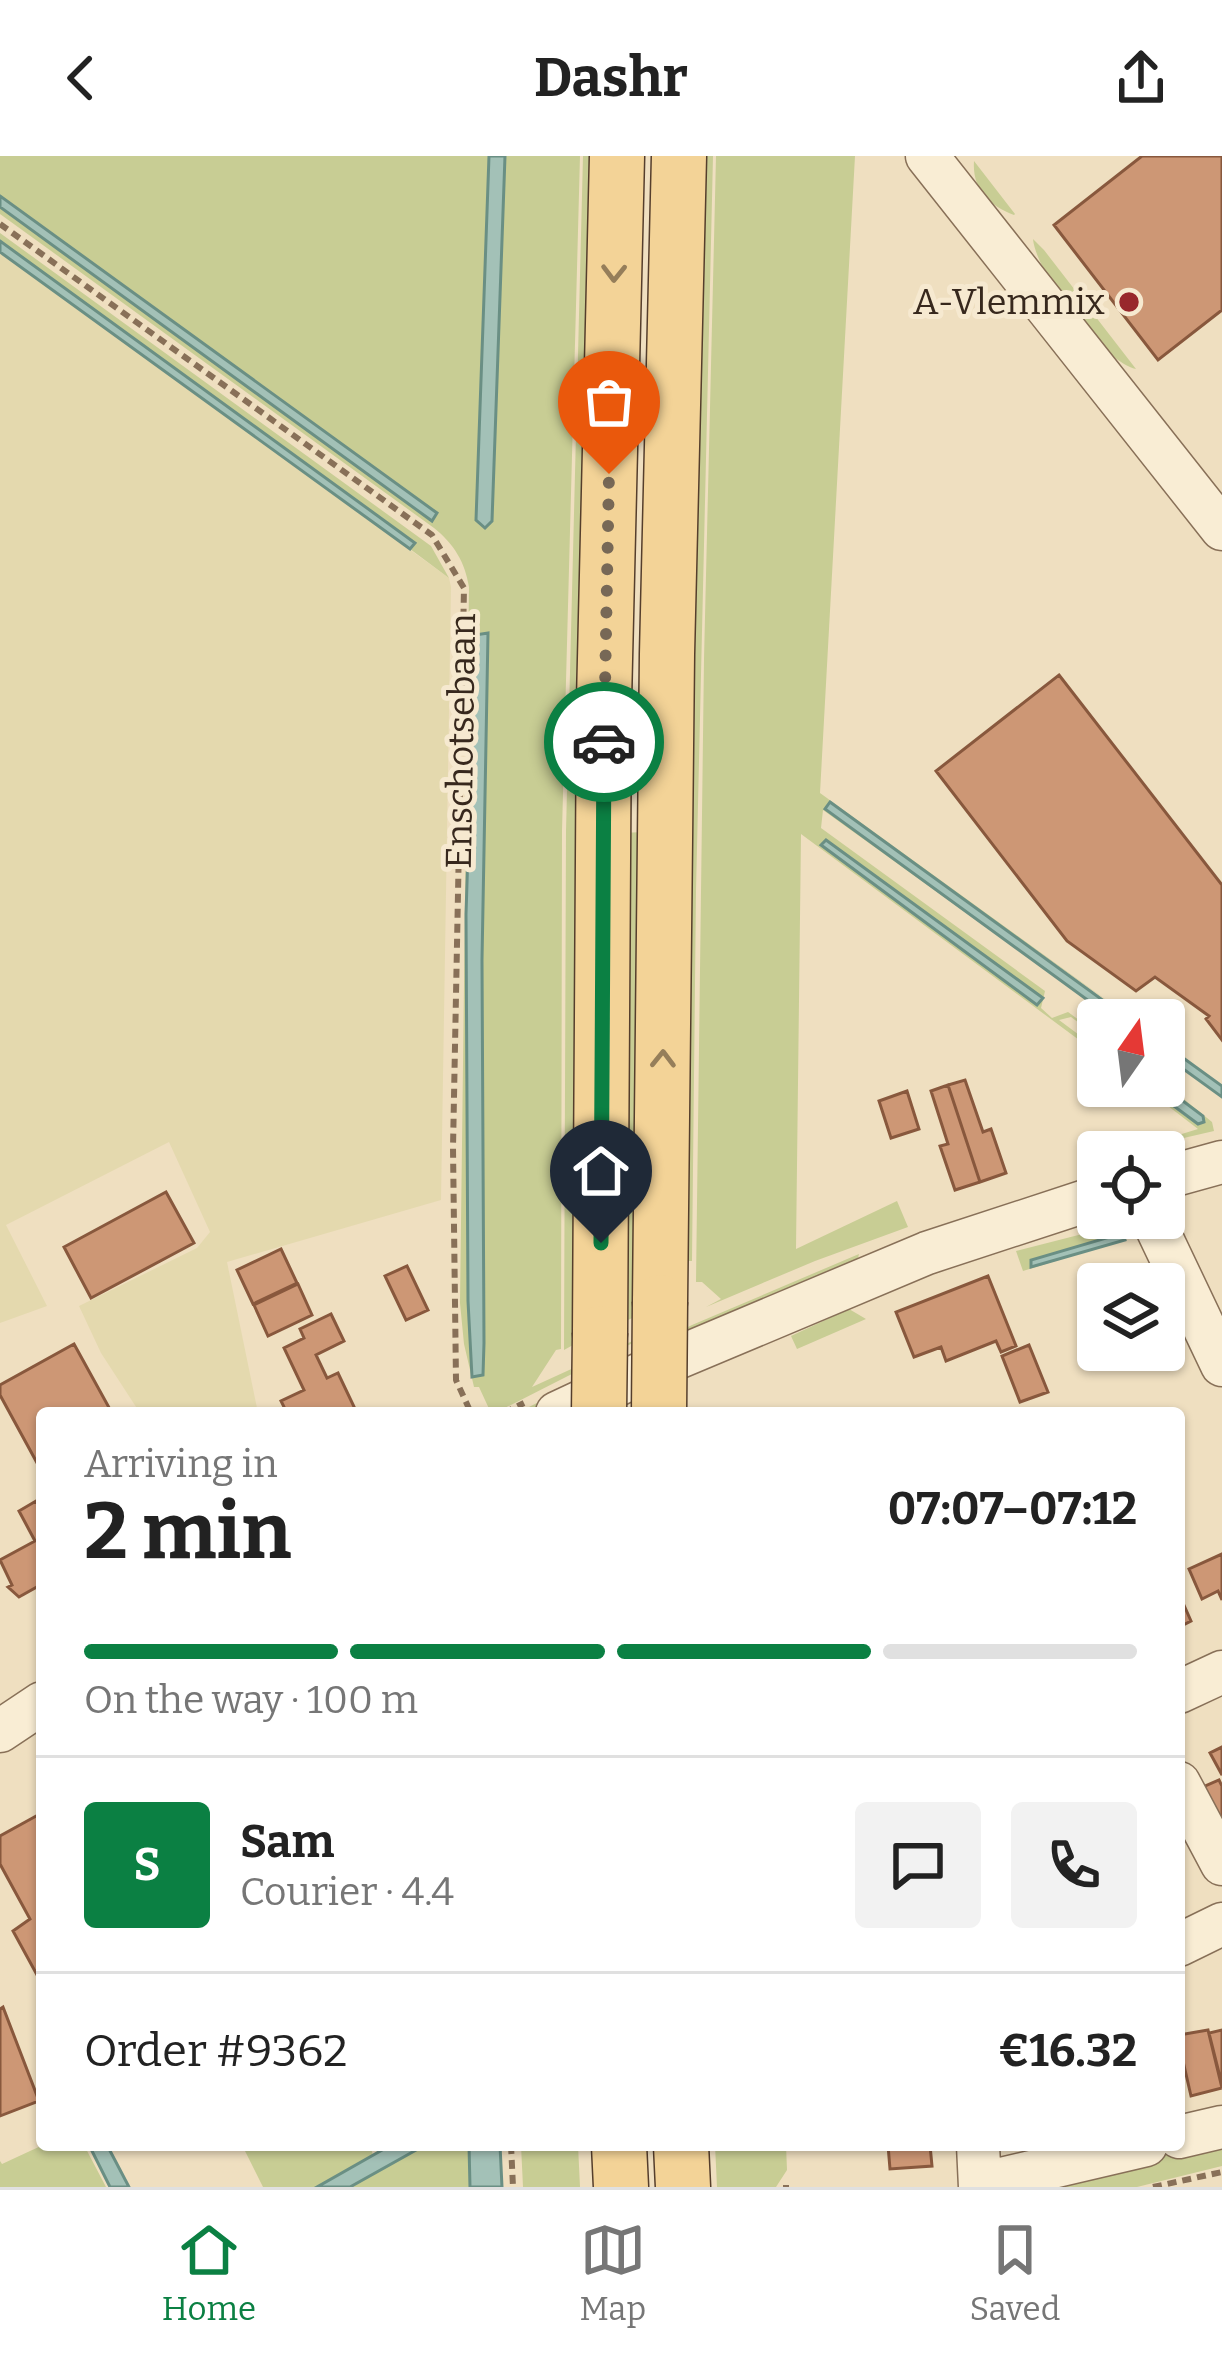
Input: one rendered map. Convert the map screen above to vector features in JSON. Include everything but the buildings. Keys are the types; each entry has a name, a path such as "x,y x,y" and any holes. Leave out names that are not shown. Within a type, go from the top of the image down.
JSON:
{"main road":[{"path":"599,1407 604,677 617,156"},
{"path":"659,1407 667,654 679,156"},
{"path":"619,2151 621,2187"},
{"path":"681,2151 682,2187"}],"street":[{"path":"927,156 1222,529"},
{"path":"1185,1172 1222,1162"},
{"path":"570,1407 928,1253 1077,1204"},
{"path":"1162,1239 1222,1365"},
{"path":"1185,1689 1222,1672"},
{"path":"0,1731 36,1707"},
{"path":"1185,1794 1222,1864"},
{"path":"1185,1942 1222,1924"},
{"path":"1185,2136 1222,2127"},
{"path":"979,2172 1109,2151"}],"path":[{"name":"Enschotsebaan","path":"0,224 432,535 464,588 454,1218 455,1380 469,1407"},
{"path":"512,2151 513,2187"},
{"path":"1153,2187 1222,2172"}],"shaded area":[{"path":"0,252 449,578 451,587 441,1200 227,1262 257,1407 136,1407 101,1353 79,1306 197,1248 210,1232 169,1142 6,1225 47,1306 0,1323"}],"green space":[{"path":"0,156 489,156 476,520 492,521 505,156 580,156 562,831 561,1349 532,1387 672,1323 507,1407 488,1407 479,1387 474,1387 460,1303 469,587 461,562 434,528 0,214 0,207 433,521 437,512 0,196","holes":["487,634 482,960 483,1374 473,1377 468,1301 466,914 475,635"]},
{"path":"583,156 597,156 573,1345 564,1350 566,831"},
{"path":"696,156 713,156 692,1261 678,1261"},
{"path":"716,156 855,156 820,793 1105,999 830,803 986,927 823,810 821,828 1045,991 1041,1008 1052,1018 1068,1012 1077,1019 1059,1020 1077,1038 801,834 796,1249 897,1201 908,1227 706,1307 721,1299 696,1282"},
{"path":"974,161 1015,214 1014,215 984,195"},
{"path":"0,233 431,546 449,578 410,549 414,542 0,241"},
{"path":"1033,239 1136,369 1106,350 1073,314 1046,273"},
{"path":"645,832 641,1314 617,1325 619,833"},
{"path":"1185,1100 1212,1122 1214,1131 1185,1138 1185,1133 1198,1129 1169,1107 1197,1124 1202,1115"},
{"path":"1077,1235 1102,1239 1030,1261 1032,1266 1107,1245 1023,1271 1016,1251"},
{"path":"859,1254 856,1267 544,1407 529,1407 692,1325"},
{"path":"849,1309 866,1319 797,1349 791,1336"},
{"path":"1222,2136 1222,2166 1137,2187 1012,2187 1160,2151 1185,2151 1185,2145"},
{"path":"36,2148 87,2151 106,2187 0,2187 0,2161"},
{"path":"245,2151 372,2151 373,2155 317,2187 263,2187"},
{"path":"414,2151 469,2151 470,2187 351,2187"},
{"path":"521,2151 578,2151 580,2187 523,2187"},
{"path":"715,2151 786,2151 787,2170 776,2187 717,2187"}],"water":[{"path":"489,156 505,156 492,521 485,528 476,520"},
{"path":"0,196 437,513 432,521 0,207"},
{"path":"0,241 415,543 410,549 0,252"},
{"path":"488,633 482,960 484,1343 483,1375 472,1377 466,914 475,635"},
{"path":"830,802 1101,999 1086,999 825,809"},
{"path":"826,840 1043,998 1037,1005 821,845"},
{"path":"1185,1059 1222,1086 1222,1097 1185,1070"},
{"path":"1185,1102 1203,1116 1204,1122 1198,1124 1175,1107 1185,1107"},
{"path":"1103,1239 1125,1240 1031,1267 1031,1260"},
{"path":"92,2151 110,2151 129,2187 110,2187"},
{"path":"380,2151 414,2151 350,2187 317,2187"},
{"path":"469,2151 500,2151 502,2187 470,2187"}],"way so far":[{"path":"604,742 609,474"}],"place":[{"name":"A-Vlemmix","path":"1129,302"}],"route":[{"path":"601,1243 604,742"}]}
